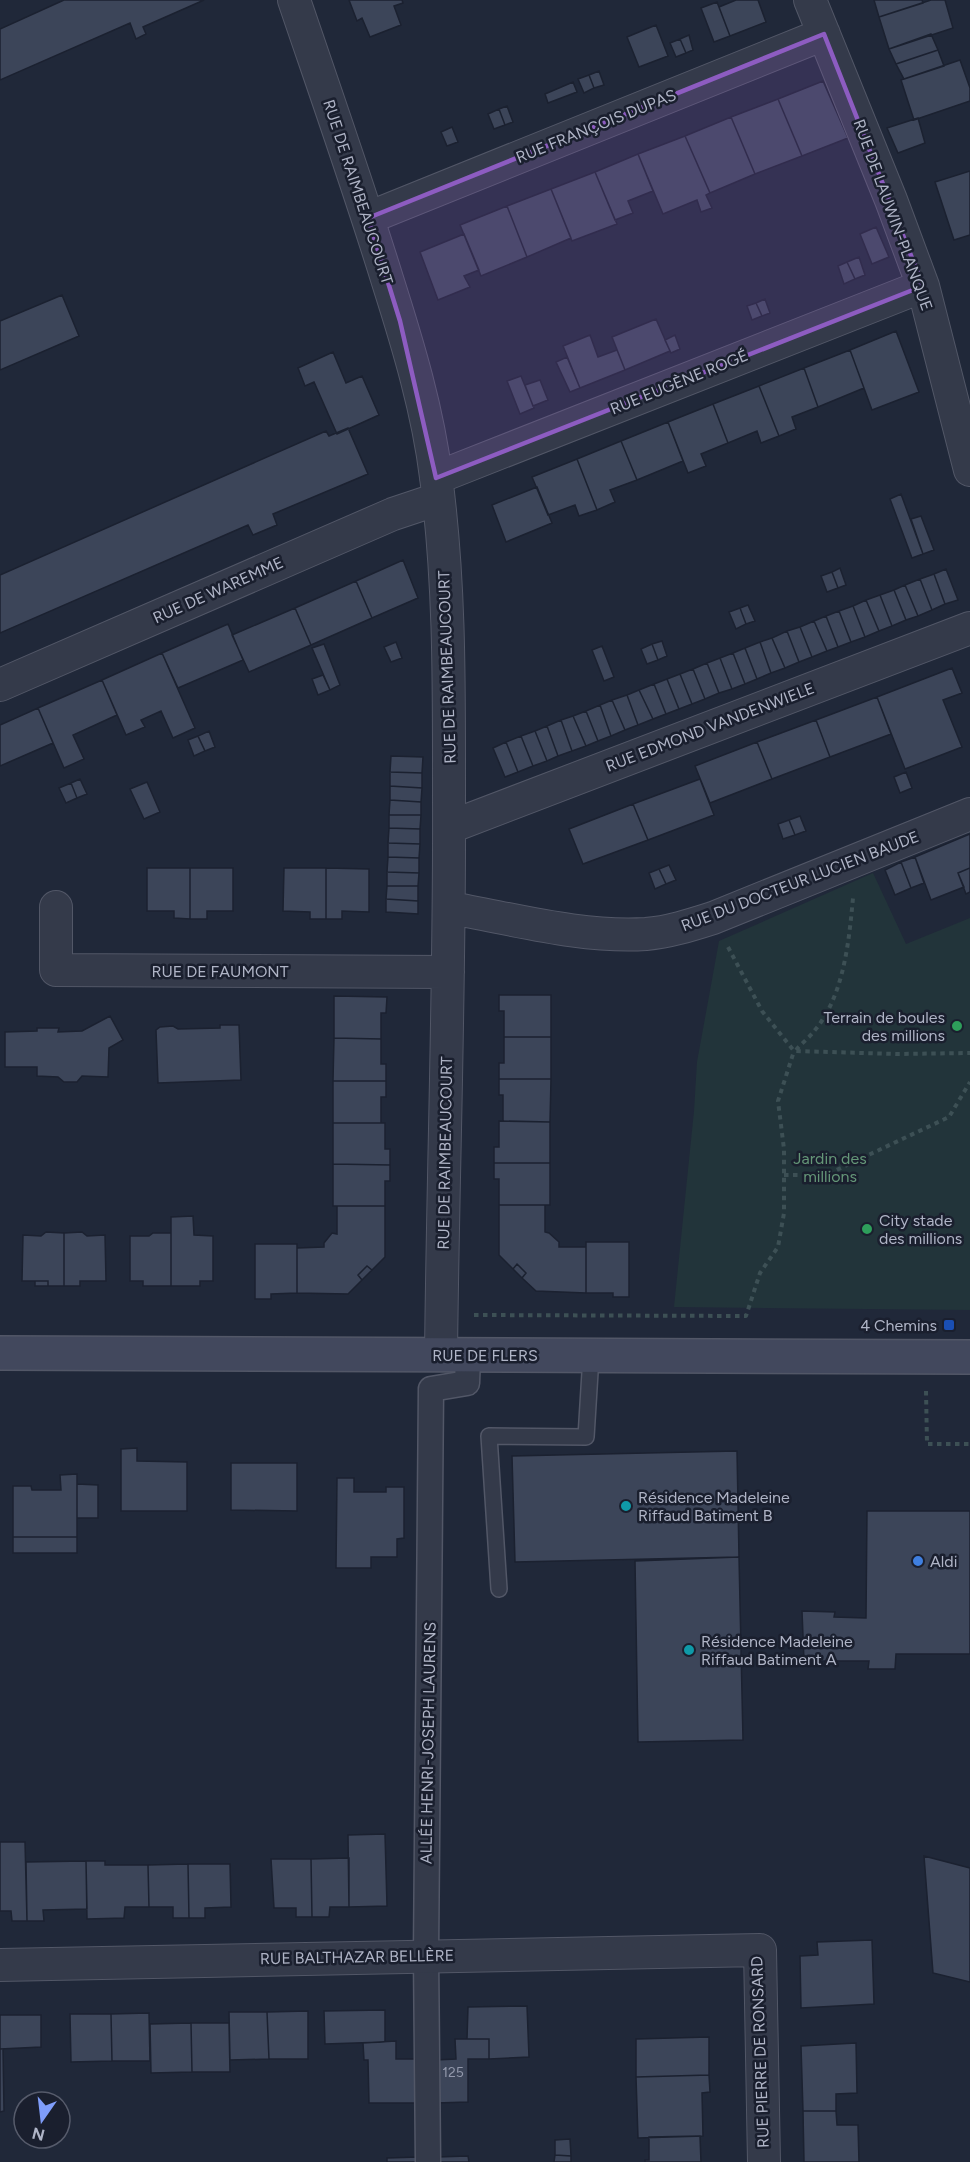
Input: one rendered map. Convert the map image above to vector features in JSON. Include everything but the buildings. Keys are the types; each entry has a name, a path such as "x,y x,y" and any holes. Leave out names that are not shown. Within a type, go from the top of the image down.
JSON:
{"main road":[{"name":"RUE DE FLERS","path":"0,1353 970,1358"}],"street":[{"name":"RUE DE RAIMBEAUCOURT","path":"294,0 368,218 411,361 427,427 437,489 448,622 450,827 441,1315 454,1355"},
{"name":"RUE DE LAUWIN-PLANQUE","path":"810,0 891,200 923,286 970,470"},
{"name":"RUE FRANÇOIS DUPAS","path":"368,218 824,34"},
{"name":"RUE EUGÈNE ROGÉ","path":"437,489 923,286"},
{"name":"RUE DE WAREMME","path":"0,685 382,519 437,489"},
{"name":"RUE EDMOND VANDENWIELE","path":"450,827 970,628"},
{"name":"RUE DU DOCTEUR LUCIEN BAUDE","path":"450,908 573,930 614,934 658,932 681,928 713,918 970,814"},
{"name":"RUE DE FAUMONT","path":"56,907 56,970 448,972"},
{"name":"ALLÉE HENRI-JOSEPH LAURENS","path":"428,2162 426,1955 431,1389 467,1383 454,1355"},
{"name":"RUE PIERRE DE RONSARD","path":"714,1952 760,1950 764,2162"},
{"name":"RUE BALTHAZAR BELLÈRE","path":"0,1965 426,1955 714,1952"}],"lane":[{"path":"498,1589 489,1436 586,1437 591,1356"}],"path":[{"path":"441,1315 746,1316 760,1273 778,1247 784,1213 784,1149 778,1101 795,1050 817,1029 836,994 849,939 856,860"},
{"path":"713,918 762,1011 795,1050 898,1054 970,1053"},
{"path":"784,1175 826,1175 949,1117 970,1082"},
{"path":"926,1357 927,1443 970,1444"}],"highlighted area":[{"path":"824,34 923,286 436,478 400,321 368,218"}],"green space":[{"name":"Jardin des millions","path":"873,873 906,944 970,918 970,1310 674,1307 697,1062 719,941"}],"place":[{"name":"Terrain de boules des millions","path":"957,1026"},
{"name":"City stade des millions","path":"867,1229"},
{"name":"4 Chemins","path":"949,1325"},
{"name":"Résidence Madeleine Riffaud Batiment B","path":"626,1506"},
{"name":"Aldi","path":"918,1561"},
{"name":"Résidence Madeleine Riffaud Batiment A","path":"689,1650"}]}
